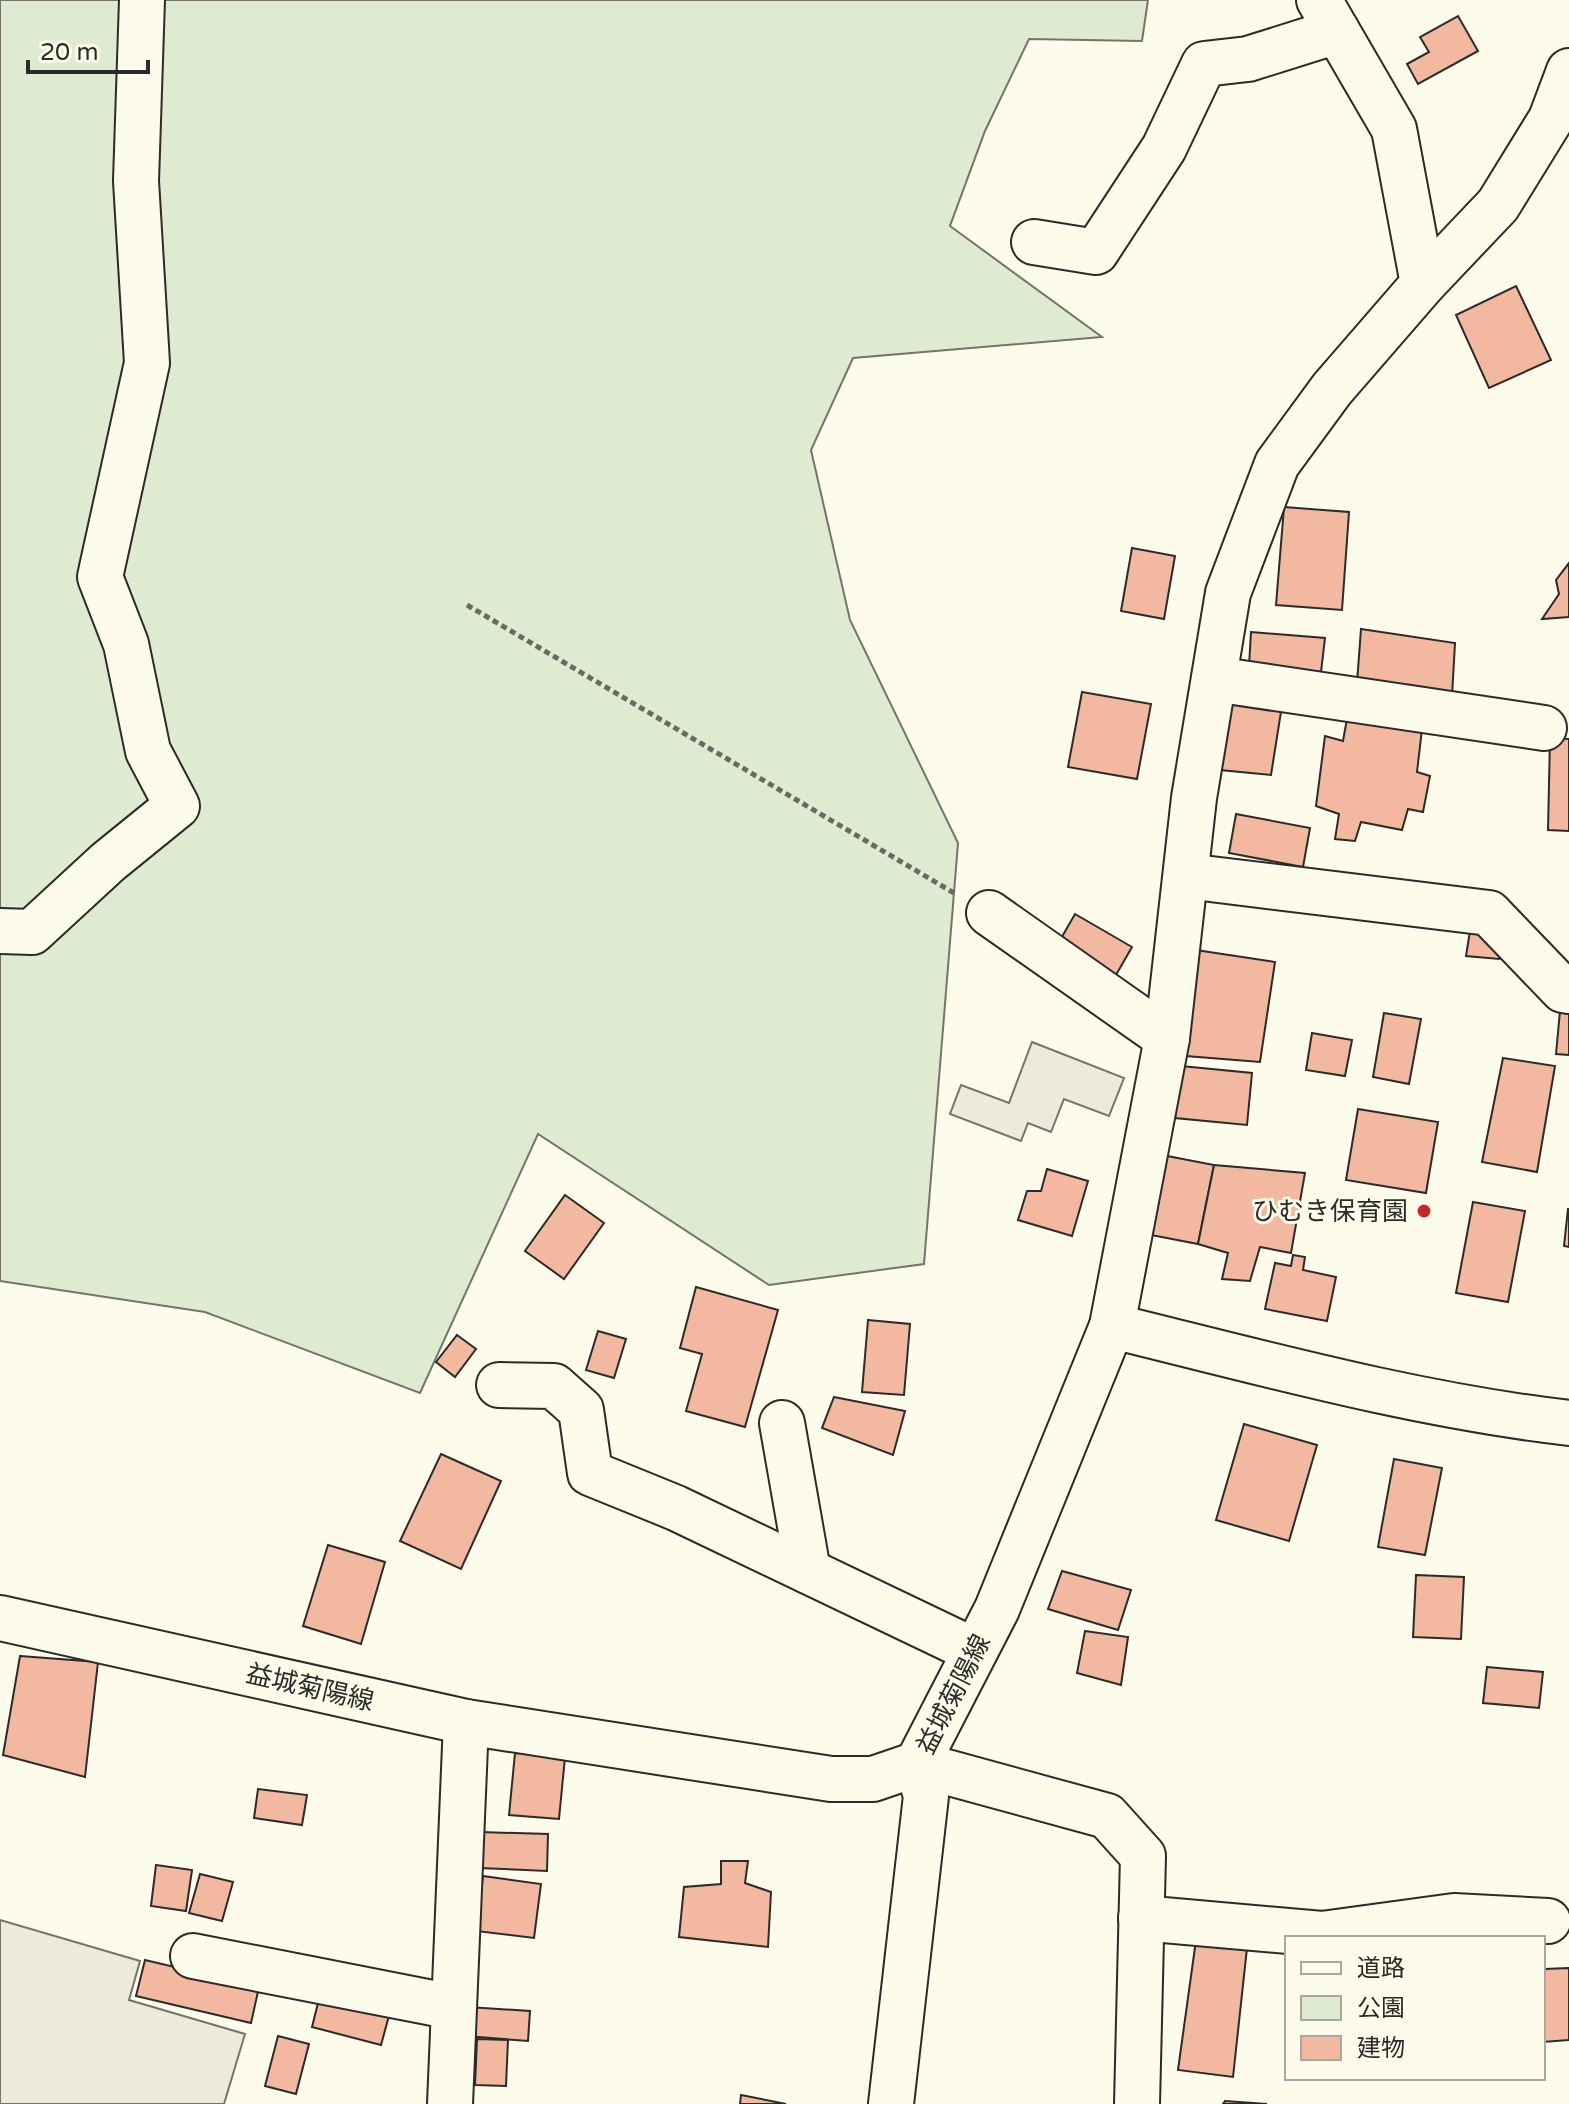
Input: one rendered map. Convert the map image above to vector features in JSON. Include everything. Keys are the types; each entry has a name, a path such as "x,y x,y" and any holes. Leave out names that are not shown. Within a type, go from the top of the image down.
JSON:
{"street":[{"path":"0,931 32,932 108,862 177,806 148,751 126,644 100,577 147,363 136,181 142,0"},
{"path":"1034,242 1096,252 1164,148 1204,64 1248,59 1328,15 1394,129 1423,284"},
{"name":"益城菊陽線","path":"0,1618 466,1722 831,1779 873,1779 917,1764 997,1609 1112,1326 1167,1038 1194,798 1228,593 1277,464 1332,389 1423,284 1560,138 1569,71"},
{"path":"1214,679 1544,728"},
{"path":"1186,876 1489,913 1563,990 1569,991"},
{"path":"989,913 1167,1038"},
{"path":"1112,1326 1323,1378 1503,1415 1569,1423"},
{"path":"499,1385 554,1386 581,1410 590,1473 676,1508 975,1651"},
{"path":"782,1423 808,1571"},
{"path":"450,2104 466,1722"},
{"path":"917,1764 1107,1816 1143,1856 1137,2104"},
{"path":"891,2104 926,1796 917,1764"},
{"path":"1141,1918 1322,1934 1454,1916 1548,1921"},
{"path":"193,1956 453,2007"}],"path":[{"path":"467,605 989,913"}],"green space":[{"path":"0,0 1148,0 1142,41 1029,39 985,131 950,226 1102,337 853,358 811,450 850,620 958,843 924,1264 769,1285 538,1134 420,1393 205,1312 0,1281"}],"shaded area":[{"path":"1032,1042 1124,1078 1109,1116 1064,1099 1051,1132 1028,1123 1021,1141 950,1114 961,1085 1009,1103"},
{"path":"0,1920 140,1961 129,2000 245,2034 224,2104 0,2104"}],"building":[{"path":"1458,16 1478,51 1418,84 1407,64 1429,52 1420,37"},
{"path":"1516,286 1551,360 1489,388 1456,315"},
{"path":"1284,507 1349,512 1342,610 1276,605"},
{"path":"1132,548 1175,556 1164,619 1121,611"},
{"path":"1569,563 1569,617 1542,619 1559,594 1556,580"},
{"path":"1361,629 1455,643 1452,696 1357,683"},
{"path":"1251,632 1325,638 1321,672 1249,666"},
{"path":"1223,690 1283,699 1271,775 1210,769"},
{"path":"1082,692 1151,704 1137,779 1068,767"},
{"path":"1348,713 1422,729 1417,772 1430,776 1423,812 1408,809 1402,830 1361,822 1355,841 1335,839 1339,814 1316,806 1325,736 1343,741"},
{"path":"1550,738 1569,739 1569,831 1548,830"},
{"path":"1236,814 1310,828 1303,867 1229,853"},
{"path":"1075,914 1132,947 1116,975 1059,942"},
{"path":"1470,931 1500,931 1499,959 1466,956"},
{"path":"1196,950 1275,962 1260,1062 1186,1056"},
{"path":"1560,1011 1569,1012 1569,1055 1556,1054"},
{"path":"1384,1013 1421,1019 1409,1084 1373,1077"},
{"path":"1312,1033 1352,1040 1345,1076 1306,1070"},
{"path":"1503,1058 1555,1066 1537,1172 1482,1162"},
{"path":"1181,1066 1252,1073 1247,1125 1175,1118"},
{"path":"1358,1109 1438,1122 1426,1193 1346,1180"},
{"path":"1162,1155 1214,1165 1198,1244 1146,1234"},
{"path":"1214,1165 1305,1173 1291,1253 1260,1247 1250,1281 1222,1279 1228,1253 1198,1244"},
{"path":"1047,1169 1088,1181 1072,1236 1018,1220 1027,1191 1041,1191"},
{"path":"565,1195 604,1223 564,1279 525,1251"},
{"path":"1473,1202 1525,1211 1508,1302 1456,1293"},
{"path":"1569,1209 1569,1247 1564,1246"},
{"path":"1293,1255 1305,1257 1303,1270 1336,1277 1327,1321 1265,1309 1275,1263 1291,1266"},
{"path":"696,1287 778,1310 745,1427 686,1411 702,1354 680,1348"},
{"path":"868,1320 910,1324 904,1395 862,1392"},
{"path":"598,1331 626,1339 614,1378 586,1370"},
{"path":"457,1335 476,1349 455,1377 436,1362"},
{"path":"834,1397 905,1411 893,1455 822,1428"},
{"path":"1244,1424 1317,1445 1289,1541 1216,1520"},
{"path":"441,1454 501,1481 461,1569 400,1541"},
{"path":"1394,1459 1442,1468 1425,1555 1378,1547"},
{"path":"328,1545 385,1562 361,1644 303,1626"},
{"path":"1062,1571 1131,1590 1118,1630 1048,1609"},
{"path":"1416,1575 1464,1577 1461,1639 1413,1637"},
{"path":"1085,1631 1128,1637 1121,1685 1077,1673"},
{"path":"20,1656 98,1662 85,1777 3,1755"},
{"path":"1487,1667 1543,1672 1539,1708 1483,1703"},
{"path":"515,1753 565,1757 559,1819 509,1815"},
{"path":"258,1789 307,1795 302,1825 254,1818"},
{"path":"480,1832 548,1834 547,1871 479,1868"},
{"path":"721,1861 748,1861 745,1883 771,1892 768,1947 679,1937 684,1887 721,1884"},
{"path":"156,1865 192,1870 186,1911 151,1906"},
{"path":"200,1874 233,1882 222,1921 189,1913"},
{"path":"483,1876 541,1884 534,1938 476,1931"},
{"path":"1196,1940 1247,1948 1233,2077 1178,2070"},
{"path":"145,1960 259,1987 251,2023 136,1996"},
{"path":"1569,1968 1569,2040 1545,2042 1545,1969"},
{"path":"320,1995 390,2012 381,2045 312,2027"},
{"path":"468,2007 530,2011 528,2041 466,2036"},
{"path":"278,2036 309,2044 296,2094 265,2086"},
{"path":"477,2039 508,2040 506,2086 475,2085"},
{"path":"741,2095 786,2104 740,2104"},
{"path":"1225,2101 1267,2104 1223,2104"}],"place":[{"name":"ひむき保育園","path":"1424,1211"}]}
